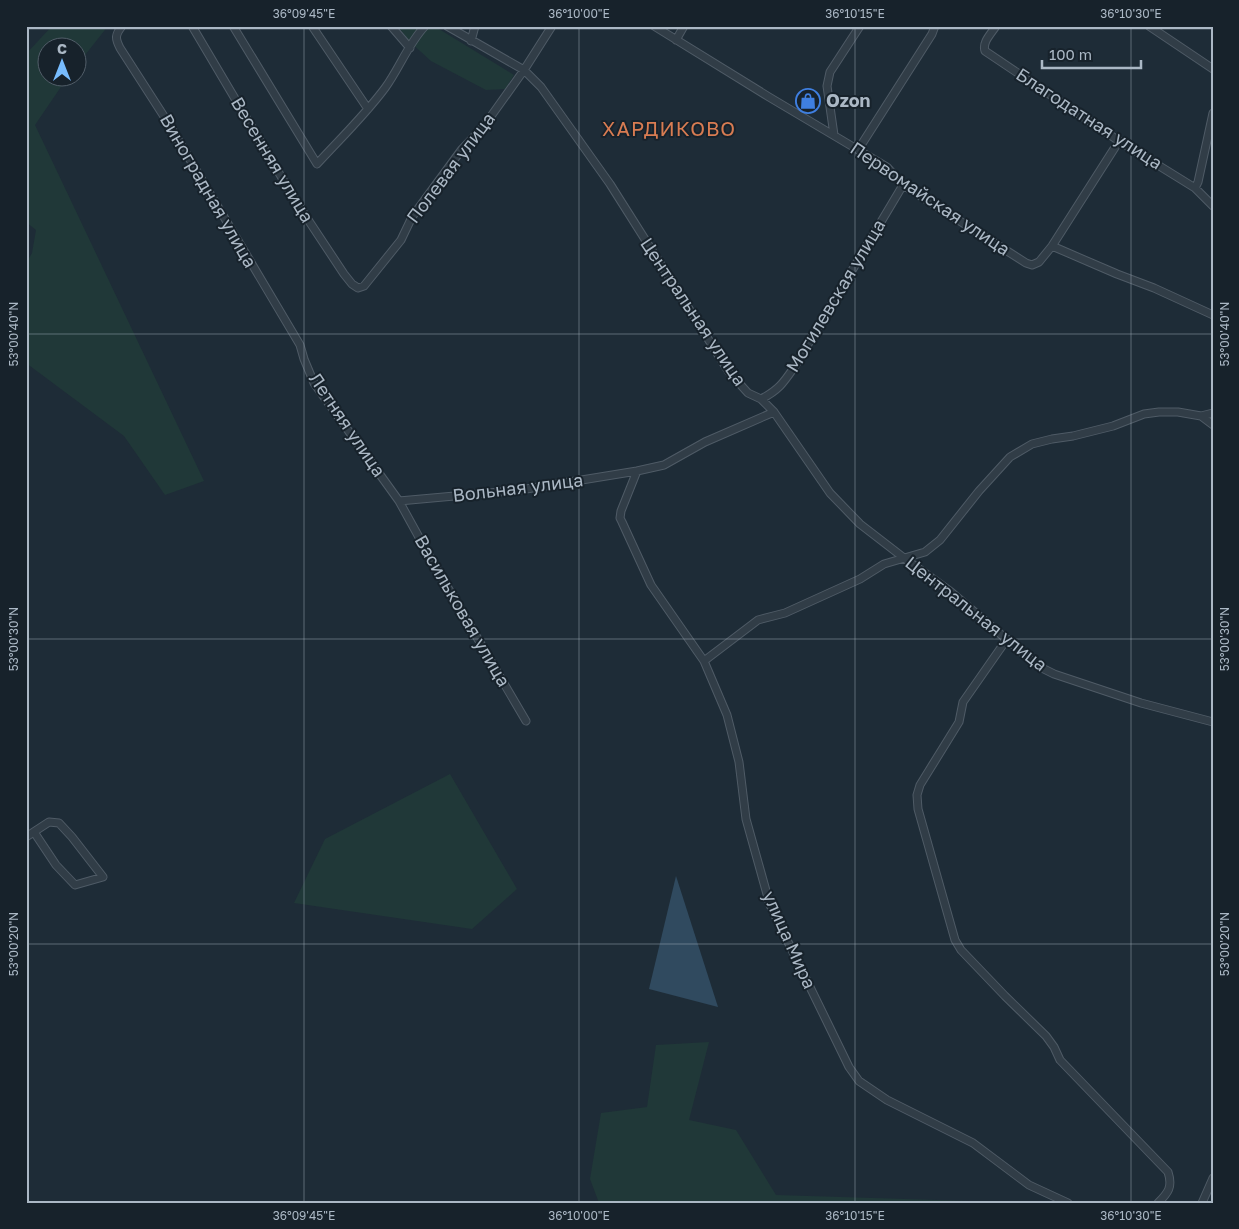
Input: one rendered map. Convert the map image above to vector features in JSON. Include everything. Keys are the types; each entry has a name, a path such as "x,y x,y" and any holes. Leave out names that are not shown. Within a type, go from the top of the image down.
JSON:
{"street":[{"name":"Виноградная улица","path":"122,26 116,37 120,48 167,121 300,345"},
{"name":"Весенняя улица","path":"192,26 295,200 344,274 355,286 360,288"},
{"path":"233,26 317,164 386,87 417,35 425,26"},
{"path":"312,26 368,109"},
{"path":"390,26 410,48"},
{"name":"Центральная улица","path":"447,26 524,70 541,86 610,184 729,372 748,393 761,399 774,412 830,494 860,524 951,592 1038,666 1054,674 1141,703 1213,722"},
{"path":"471,41 475,26"},
{"name":"Полевая улица","path":"360,288 364,286 400,240 420,206 462,149 484,126 524,70 552,26"},
{"name":"Первомайская улица","path":"654,26 887,167 903,185 1032,265 1039,262 1052,246 1119,141"},
{"path":"676,40 684,26"},
{"path":"834,136 827,86 828,79 830,72 860,26"},
{"path":"858,150 932,34 935,26"},
{"name":"Благодатная улица","path":"996,26 984,43 986,51 1119,141 1195,188 1213,206"},
{"path":"1148,26 1213,69"},
{"path":"1195,188 1198,182 1213,113"},
{"name":"Могилевская улица","path":"761,399 772,394 782,386 903,185"},
{"path":"1052,246 1154,288 1213,315"},
{"name":"Летняя улица","path":"300,345 314,383 399,501"},
{"name":"Вольная улица","path":"399,501 520,490 637,471 664,464 705,442 774,412"},
{"path":"704,661 758,620 785,613 860,579 884,564 925,552 940,540 979,491 1010,458 1032,444 1113,426 1144,414 1178,412 1201,416 1213,413"},
{"path":"1201,416 1213,425"},
{"name":"улица Мира","path":"637,471 620,518 650,585 704,661 727,715 739,762 746,819 770,905 849,1067 859,1082 887,1100 973,1143 1029,1185 1068,1203"},
{"name":"Васильковая улица","path":"399,501 431,560 526,721"},
{"path":"1006,639 963,702 959,722 920,785 917,795 918,809 955,940 961,950 1046,1036 1060,1060 1168,1172 1170,1185 1167,1194 1158,1203"},
{"path":"26,837 49,822 59,823 103,877 75,885 56,864 34,832"},
{"path":"1202,1203 1213,1178"}],"green space":[{"path":"52,26 108,26 88,51 88,38 41,38"},
{"path":"398,26 434,26 514,75 505,89 486,90 431,61 409,41"},
{"path":"38,41 38,88 60,88 35,125 204,481 165,495 124,436 26,363 26,264 32,253 36,230 26,222 26,54"},
{"path":"450,774 517,889 472,929 294,903 325,839"},
{"path":"709,1042 689,1120 736,1130 776,1195 1030,1203 599,1203 590,1179 601,1113 647,1107 656,1045"}],"water":[{"path":"676,876 718,1007 649,989"}],"place":[{"name":"Ozon","path":"808,101"}],"district":[{"name":"ХАРДИКОВО","path":"669,129"}]}
